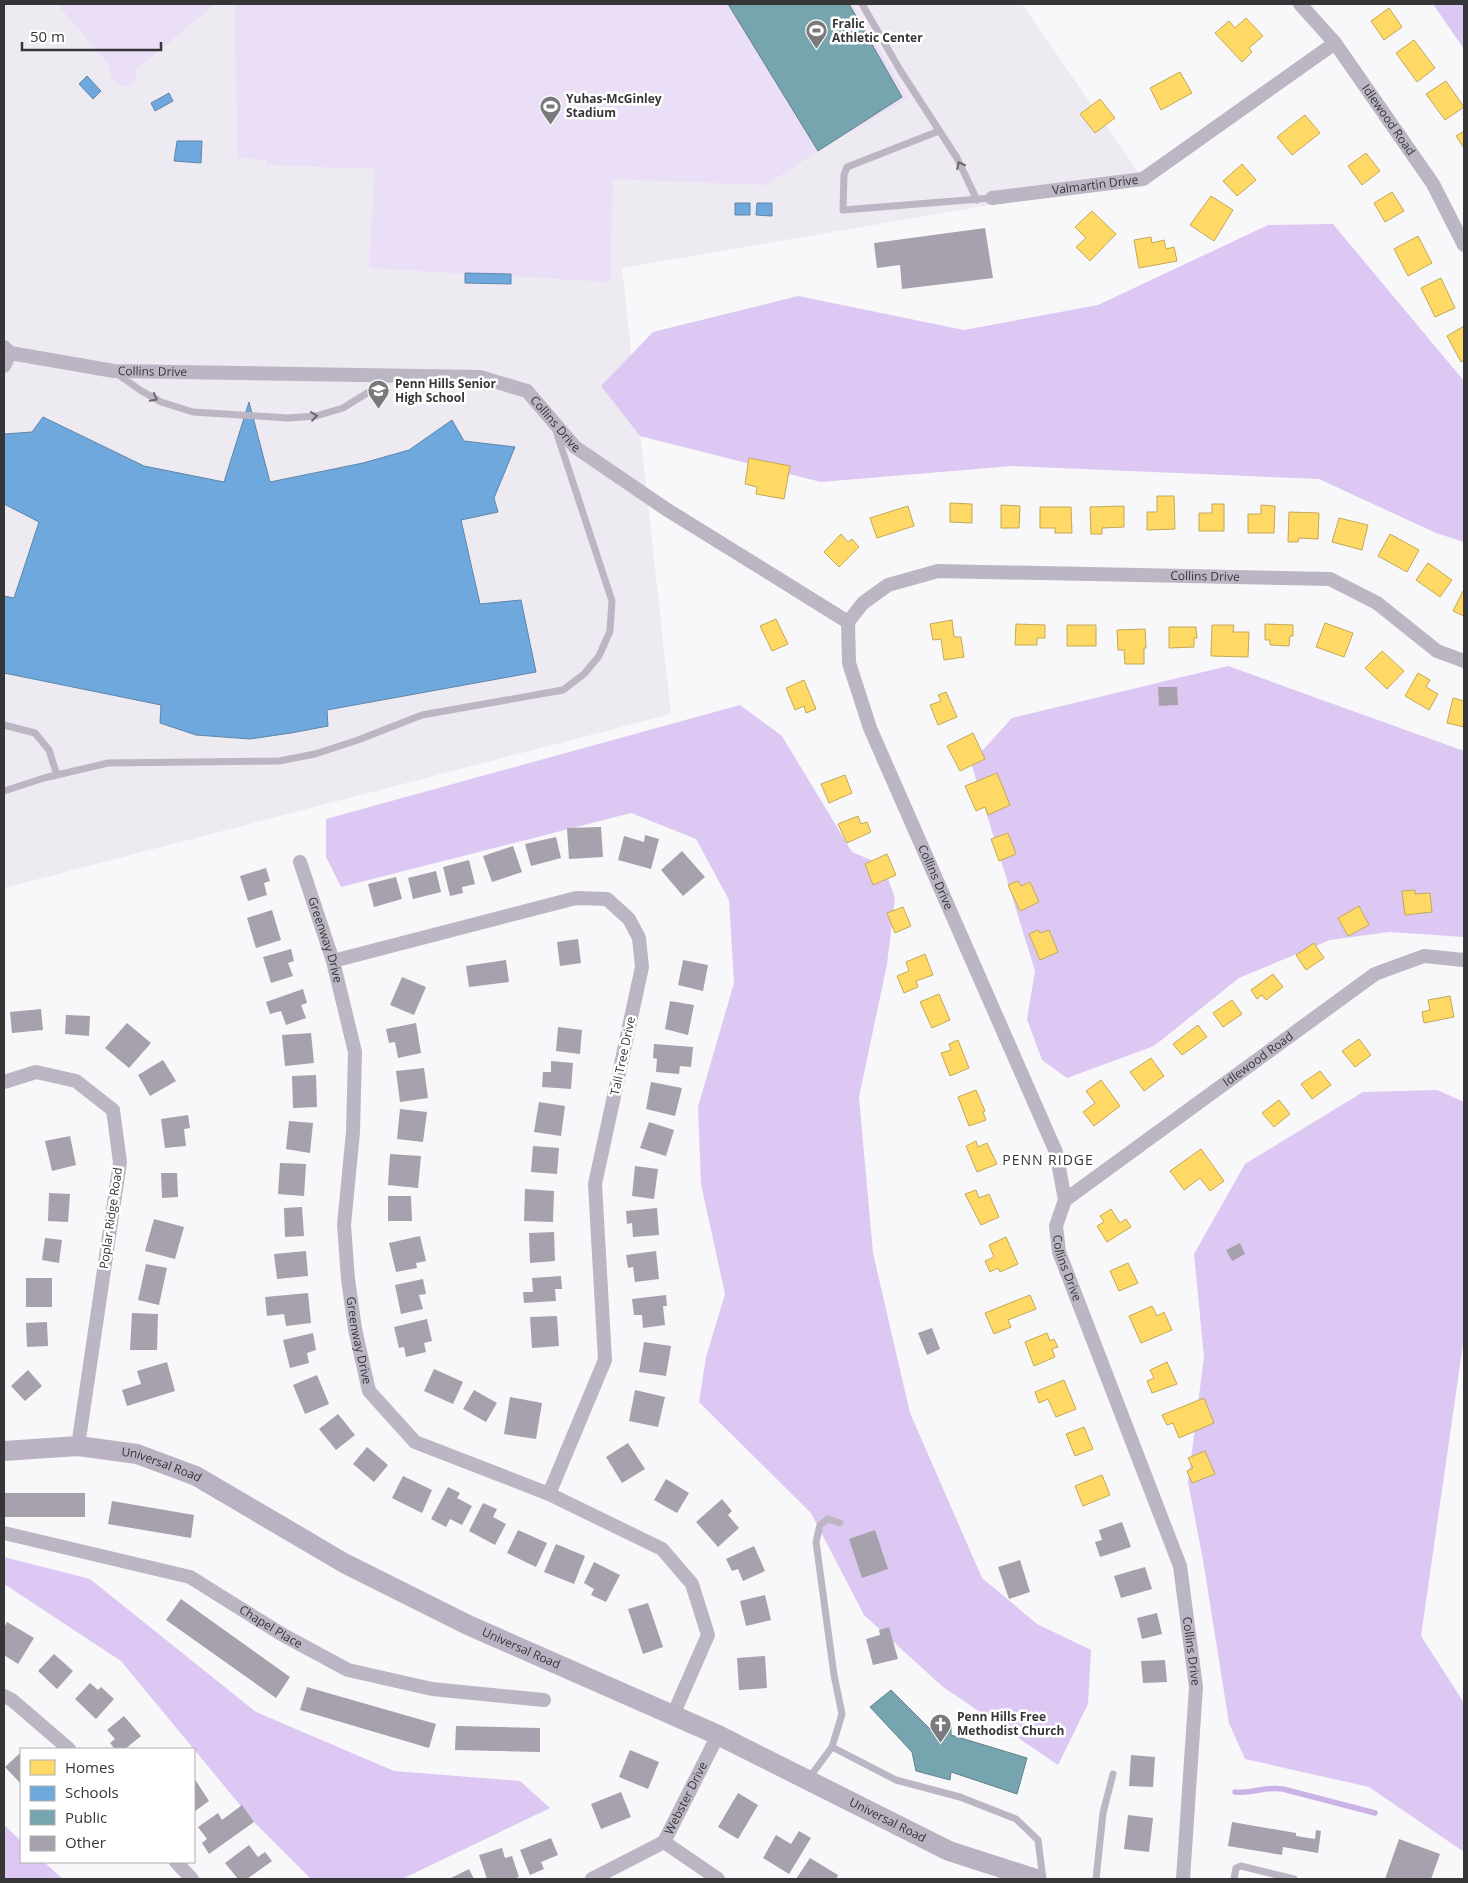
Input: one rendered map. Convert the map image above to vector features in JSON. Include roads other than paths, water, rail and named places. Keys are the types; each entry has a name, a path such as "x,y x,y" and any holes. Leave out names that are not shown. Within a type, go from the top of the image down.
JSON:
{"street":[{"name":"Idlewood Road","path":"1300,4 1335,43 1433,184 1464,244"},
{"name":"Valmartin Drive","path":"992,198 1143,179 1335,43"},
{"path":"4,366 7,350"},
{"name":"Collins Drive","path":"7,350 114,371 480,377 527,391 575,447 666,509 848,622"},
{"name":"Collins Drive","path":"1183,1879 1196,1686 1180,1566 1059,1252 1056,1226 1065,1200 1056,1152 870,728 849,663 848,622 863,603 888,585 938,571 1330,579 1377,603 1437,651 1464,661"},
{"name":"Greenway Drive","path":"300,862 333,961 355,1052 353,1132 344,1225 348,1279 355,1329 369,1391 414,1442 549,1494 662,1549 692,1584 708,1635 673,1715"},
{"name":"Tall Tree Drive","path":"333,961 576,898 607,899 629,919 639,938 642,967 595,1184 606,1360 549,1494"},
{"name":"Idlewood Road","path":"1065,1200 1375,974 1424,956 1464,960"},
{"name":"Poplar Ridge Road","path":"4,1082 36,1072 76,1081 113,1110 120,1162 78,1446"},
{"name":"Universal Road","path":"4,1451 78,1446 136,1454 196,1476 344,1564 468,1625 718,1735 949,1851 1036,1879"},
{"name":"Chapel Place","path":"4,1533 190,1577 283,1635 348,1670 432,1689 544,1700"},
{"path":"4,1696 12,1700 67,1748"},
{"name":"Webster Drive","path":"592,1879 664,1842 718,1735"},
{"path":"664,1842 718,1879"},
{"path":"177,1863 192,1879"}],"lane":[{"path":"862,4 900,70 957,158 977,200"},
{"name":"Valmartin Drive","path":"940,132 847,166 844,175 843,210 992,198"},
{"path":"114,371 140,390 162,402 193,412 288,418 316,416 343,408 372,390 385,376"},
{"path":"4,791 57,775 108,763 279,761 315,754 358,740 422,715 563,690 584,674 599,656 610,631 612,600 553,421"},
{"path":"4,725 35,733 49,750 57,775"},
{"path":"808,1780 832,1747 842,1714 834,1675 816,1542 820,1525 828,1519 840,1523"},
{"path":"832,1747 896,1780 960,1797 1016,1819 1038,1840 1044,1879"},
{"path":"1096,1879 1102,1813 1112,1774"},
{"path":"1234,1879 1236,1868 1241,1866 1294,1879"}],"waterway":[{"path":"1235,1792 1270,1788 1283,1789 1375,1813"}],"place":[{"name":"Fralic Athletic Center","path":"816,50"},
{"name":"Yuhas-McGinley Stadium","path":"550,125"},
{"name":"Penn Hills Senior High School","path":"379,410"},
{"name":"Penn Hills Free Methodist Church","path":"941,1743"}],"district":[{"name":"PENN RIDGE","path":"1048,1160"}]}
